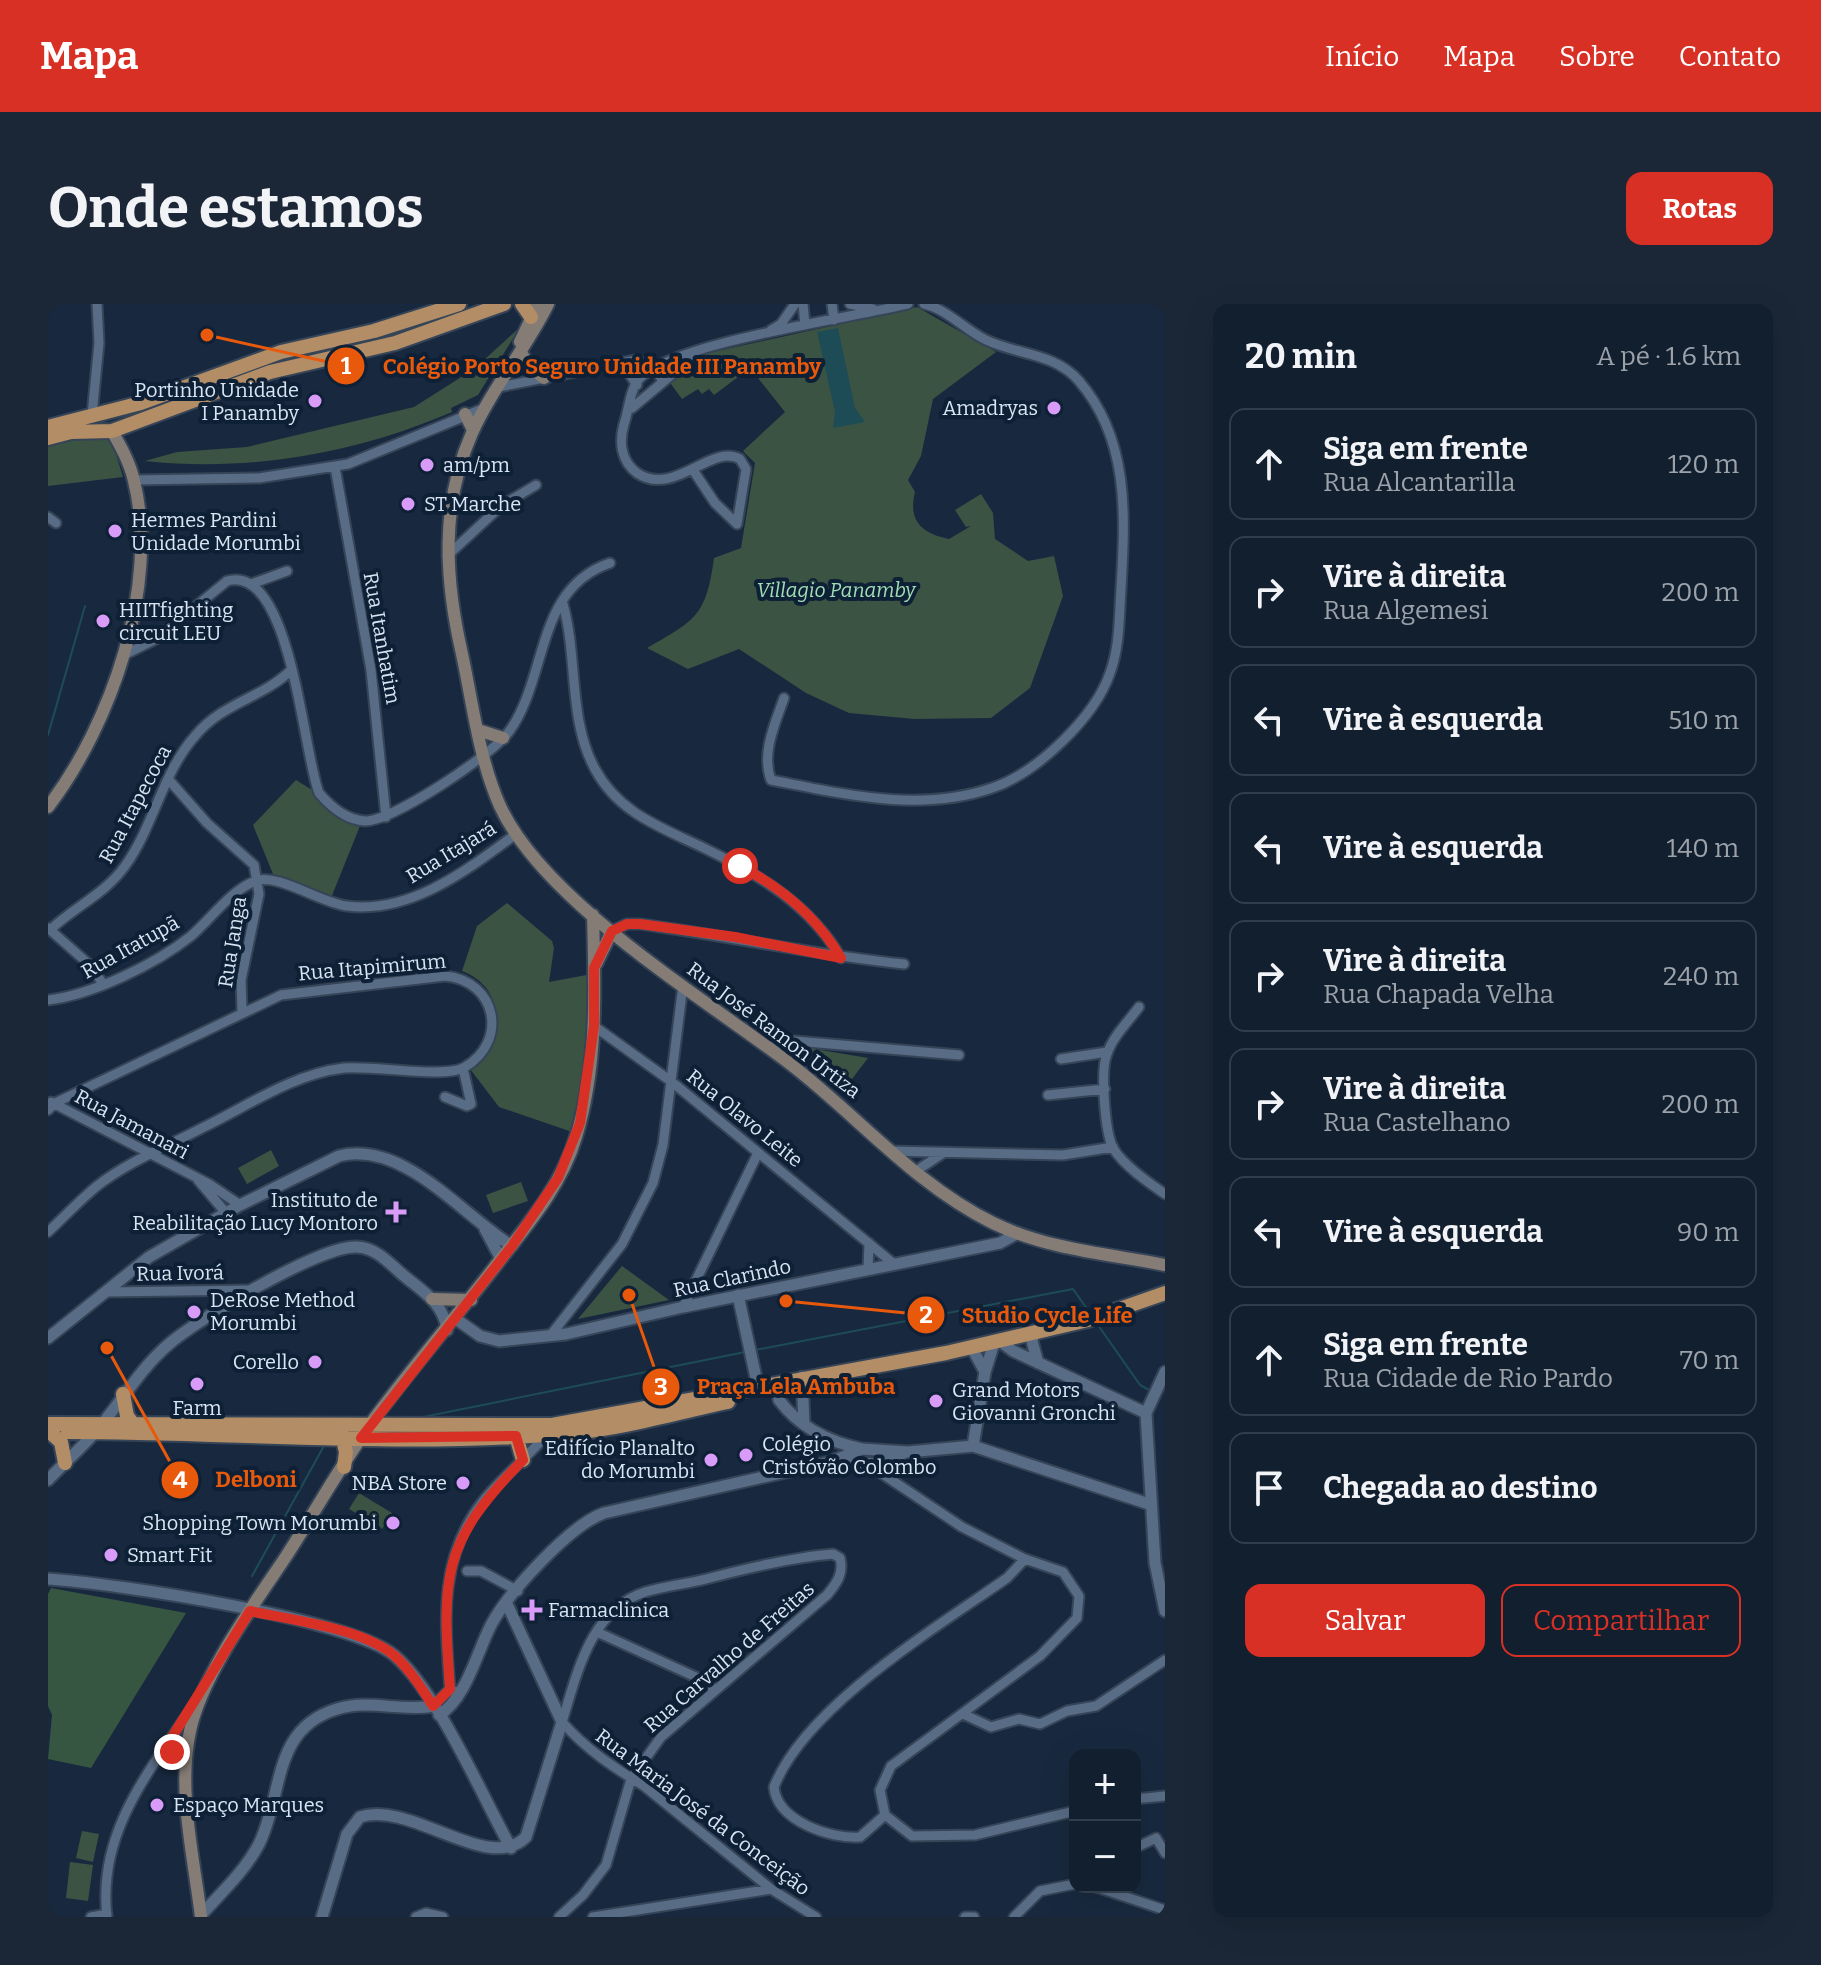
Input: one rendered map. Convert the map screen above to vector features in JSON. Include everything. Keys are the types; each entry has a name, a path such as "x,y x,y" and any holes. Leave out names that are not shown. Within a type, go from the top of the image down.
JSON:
{"main road":[{"path":"48,807 75,769 96,729 122,656 142,553 134,480 112,431 115,415 281,352 462,308 504,304"},
{"path":"522,304 534,310"},
{"name":"Rua José Ramon Urtiza","path":"501,382 522,354 548,304"},
{"path":"48,438 71,432 112,431 270,372 395,343 462,308"},
{"name":"Rua José Ramon Urtiza","path":"534,310 501,382 473,430 456,479 447,556 451,601 484,755 492,786 516,834 612,931 767,1047 846,1109 891,1151 969,1210 1018,1233 1165,1265"},
{"path":"522,354 529,366 544,378"},
{"path":"221,389 222,376 229,370"},
{"path":"48,427 141,403"},
{"path":"465,414 473,430"},
{"path":"126,458 124,435 129,426"},
{"path":"478,730 503,738"},
{"path":"201,1916 186,1764 198,1700 250,1611 365,1432 471,1300 544,1202 576,1140 594,1026 593,915"},
{"path":"594,968 612,931"},
{"path":"365,1432 611,1427 780,1386 972,1348 1088,1320 1165,1293"},
{"path":"432,1299 471,1300"},
{"path":"49,1430 99,1427 340,1430 516,1436 758,1387 780,1386"},
{"path":"123,1394 137,1429"},
{"path":"49,1430 61,1442 65,1463"},
{"path":"340,1430 344,1467"},
{"path":"516,1436 523,1460"}],"street":[{"path":"97,304 97,414"},
{"path":"764,335 781,324 795,304"},
{"path":"803,304 805,325"},
{"path":"832,304 834,320"},
{"path":"850,304 880,311"},
{"path":"693,470 715,503 737,524 746,469 740,459 728,455 668,479 644,477 635,471 623,454 621,444 636,383 654,367 764,335 908,304"},
{"path":"784,698 770,739 766,767 771,780 879,800 930,799 967,795 995,787 1031,769 1089,712 1110,673 1117,648 1125,521 1122,475 1105,423 1082,386 1062,366 984,339 924,304"},
{"path":"628,412 645,394 696,353"},
{"path":"501,382 544,378 642,360 654,367 663,381"},
{"path":"621,362 645,394"},
{"path":"134,480 259,478 335,467 395,446 487,407"},
{"name":"Rua Itanhatim","path":"335,467 372,680 386,817"},
{"path":"447,556 501,506 536,485"},
{"path":"122,656 156,639 227,581 239,580 251,584 262,592 272,606 291,670 319,793 351,818 365,821 386,817 484,755 503,738 523,708 550,622 573,584 610,563"},
{"path":"251,584 287,571"},
{"path":"563,604 574,652 583,743 604,785 640,818 752,873 792,900 818,923 841,958"},
{"name":"Rua Itapecoca","path":"49,929 116,878 137,848 178,758 204,725 244,697 281,680 291,670"},
{"path":"169,780 207,823 246,856 254,865 258,879"},
{"name":"Rua Itajará","path":"258,879 280,882 346,906 381,906 426,893 516,834"},
{"name":"Rua Itatupã","path":"48,1000 75,996 103,984 190,936 233,895 258,879"},
{"name":"Rua Janga","path":"242,1010 241,980 259,894 258,879"},
{"path":"612,931 627,924 640,924 735,937 841,958 904,964"},
{"path":"49,929 91,966 103,984"},
{"name":"Rua Itapimirum","path":"50,1105 242,1010 297,992 434,976 457,977 480,988 489,1005 491,1017 485,1046 463,1068"},
{"path":"550,1336 622,1244 638,1218 661,1158 683,985"},
{"path":"1139,1007 1107,1052 1105,1089 1113,1147 1165,1194"},
{"name":"Rua Olavo Leite","path":"594,1026 672,1082 894,1264"},
{"path":"767,1047 795,1041 959,1055"},
{"path":"1061,1059 1107,1052"},
{"path":"48,1232 98,1186 150,1154 287,1084 356,1067 443,1071 463,1068 471,1104 467,1106 445,1097"},
{"path":"1048,1095 1105,1089"},
{"name":"Rua Jamanari","path":"50,1105 150,1154 240,1205"},
{"path":"891,1151 1063,1155 1113,1147"},
{"path":"48,1338 149,1257 240,1205 339,1156 356,1152 389,1159 410,1169 485,1229 512,1246"},
{"path":"683,1307 758,1153"},
{"path":"916,1171 943,1153"},
{"name":"Rua Jamanari","path":"198,1180 226,1213"},
{"path":"485,1229 501,1259"},
{"name":"Rua Clarindo","path":"456,1319 487,1339 550,1336 1000,1243 1018,1233"},
{"path":"868,1269 869,1243"},
{"path":"48,1480 99,1427 123,1394 170,1343 209,1315 296,1267 341,1249 360,1247 378,1253 432,1299 443,1313 447,1330"},
{"name":"Rua Ivorá","path":"106,1292 256,1290"},
{"path":"738,1295 758,1387"},
{"path":"1034,1333 1032,1341 1038,1363"},
{"path":"973,1446 985,1372 997,1342 1146,1413"},
{"path":"972,1348 985,1372"},
{"path":"1165,1372 1146,1413 1149,1504 1155,1563 1165,1611"},
{"path":"802,1382 801,1406 805,1425"},
{"path":"780,1386 783,1405 805,1425 834,1443 849,1462 900,1486 962,1527 1025,1559 1049,1564 1072,1581 1079,1596 1077,1618 1040,1656 901,1757 886,1772 879,1798 885,1815 912,1836 975,1835 1069,1812"},
{"path":"454,1691 445,1598 451,1562 466,1527 483,1501 550,1430"},
{"path":"834,1443 868,1450 908,1452 973,1446 1149,1504"},
{"path":"849,1462 868,1450"},
{"path":"868,1450 900,1486"},
{"path":"201,1916 255,1852 266,1828 283,1756 301,1728 334,1710 363,1703 436,1710 454,1691 493,1622 507,1604 570,1532 591,1518 849,1462 882,1463 908,1452"},
{"name":"Rua Carvalho de Freitas","path":"511,1848 526,1837 531,1827 578,1670 597,1632 618,1607 648,1591 731,1571 839,1556 841,1573 827,1595 661,1737 631,1779 606,1865 583,1895 559,1917"},
{"path":"885,1815 860,1837 833,1836 785,1810 775,1799 774,1787 831,1708 1007,1578 1025,1559"},
{"path":"467,1571 481,1571 518,1591"},
{"path":"48,1579 81,1581 250,1611 325,1628 383,1647 411,1673 436,1710 511,1848"},
{"name":"Rua Maria José da Conceição","path":"507,1604 562,1722 612,1769 631,1779 771,1889 816,1917"},
{"path":"597,1632 709,1683 714,1691"},
{"path":"963,1714 991,1727 1019,1719 1040,1724 1067,1711 1096,1706 1165,1660"},
{"path":"91,1917 107,1916 104,1881 112,1838 198,1700"},
{"path":"161,1755 179,1754 186,1764"},
{"path":"1141,1798 1165,1796"},
{"path":"322,1917 347,1834 360,1817 380,1813 407,1818 479,1846 511,1848"},
{"path":"1141,1845 1156,1838 1165,1853"},
{"path":"1014,1917 1040,1891 1069,1885"},
{"path":"593,1917 771,1889"},
{"path":"1114,1893 1165,1910"},
{"path":"416,1917 426,1913 443,1917"},
{"path":"965,1917 974,1917"}],"green space":[{"name":"Villagio Panamby","path":"917,307 996,352 933,399 921,456 908,480 915,492 915,518 931,533 949,539 971,526 966,527 955,510 981,494 993,513 995,539 1028,561 1054,556 1063,596 1030,688 991,718 915,719 849,713 806,693 739,649 688,669 647,648 688,623 696,614 707,593 714,558 741,548 755,463 743,451 785,412 750,368 714,395 709,389 702,394 698,389 682,399 668,380 699,355"},
{"path":"520,327 478,395 451,408 452,412 415,427 340,449 263,461 185,464 145,461 177,452 247,447 414,407 474,369"},
{"path":"99,436 112,441 123,477 48,486 48,445"},
{"path":"296,780 362,821 331,898 273,874 253,825"},
{"path":"507,903 552,941 554,948 549,982 592,974 585,1074 575,1133 499,1107 470,1069 489,1044 496,1016 488,990 462,971 477,926"},
{"path":"801,1047 868,1058 842,1092 799,1056"},
{"path":"271,1150 279,1166 247,1184 238,1168"},
{"path":"521,1182 528,1201 493,1213 486,1195"},
{"path":"622,1266 669,1300 578,1319"},
{"path":"359,1493 392,1513 382,1529 349,1509"},
{"path":"82,1831 99,1834 93,1862 76,1858"},
{"path":"70,1862 93,1865 88,1901 66,1898"}],"shaded area":[{"path":"838,328 855,408 865,422 833,428 835,412 817,332"},
{"path":"51,1588 186,1613 91,1768 48,1759 52,1715 48,1706 48,1594"}],"waterway":[{"path":"48,735 85,606"},
{"path":"755,1350 1073,1289 1090,1313"},
{"path":"1098,1325 1140,1385 1151,1391"},
{"path":"418,1418 745,1352"},
{"path":"252,1576 325,1444"}],"place":[{"name":"Colégio Porto Seguro Unidade III Panamby","path":"207,335"},
{"name":"Portinho Unidade I Panamby","path":"315,401"},
{"name":"Amadryas","path":"1054,408"},
{"name":"am/pm","path":"427,465"},
{"name":"ST Marche","path":"408,504"},
{"name":"Hermes Pardini Unidade Morumbi","path":"115,531"},
{"name":"HIITfighting circuit LEU","path":"103,621"},
{"name":"Instituto de Reabilitação Lucy Montoro","path":"396,1212"},
{"name":"Praça Lela Ambuba","path":"629,1295"},
{"name":"Studio Cycle Life","path":"786,1301"},
{"name":"DeRose Method Morumbi","path":"194,1312"},
{"name":"Delboni","path":"107,1348"},
{"name":"Corello","path":"315,1362"},
{"name":"Farm","path":"197,1384"},
{"name":"Grand Motors Giovanni Gronchi","path":"936,1401"},
{"name":"Colégio Cristóvão Colombo","path":"746,1455"},
{"name":"Edifício Planalto do Morumbi","path":"711,1460"},
{"name":"NBA Store","path":"463,1483"},
{"name":"Shopping Town Morumbi","path":"393,1523"},
{"name":"Smart Fit","path":"111,1555"},
{"name":"Farmaclinica","path":"532,1610"},
{"name":"Espaço Marques","path":"157,1805"}],"route":[{"path":"172,1752 161,1755 226,1655 250,1611 325,1628 383,1647 411,1673 433,1706 446,1696 450,1689 445,1645 445,1598 451,1562 466,1527 483,1501 523,1460 523,1452 516,1436 361,1438 512,1246 558,1178 576,1140 580,1123 594,1026 594,968 612,931 627,924 640,924 789,946 841,958 818,923 792,900 740,866"}]}
